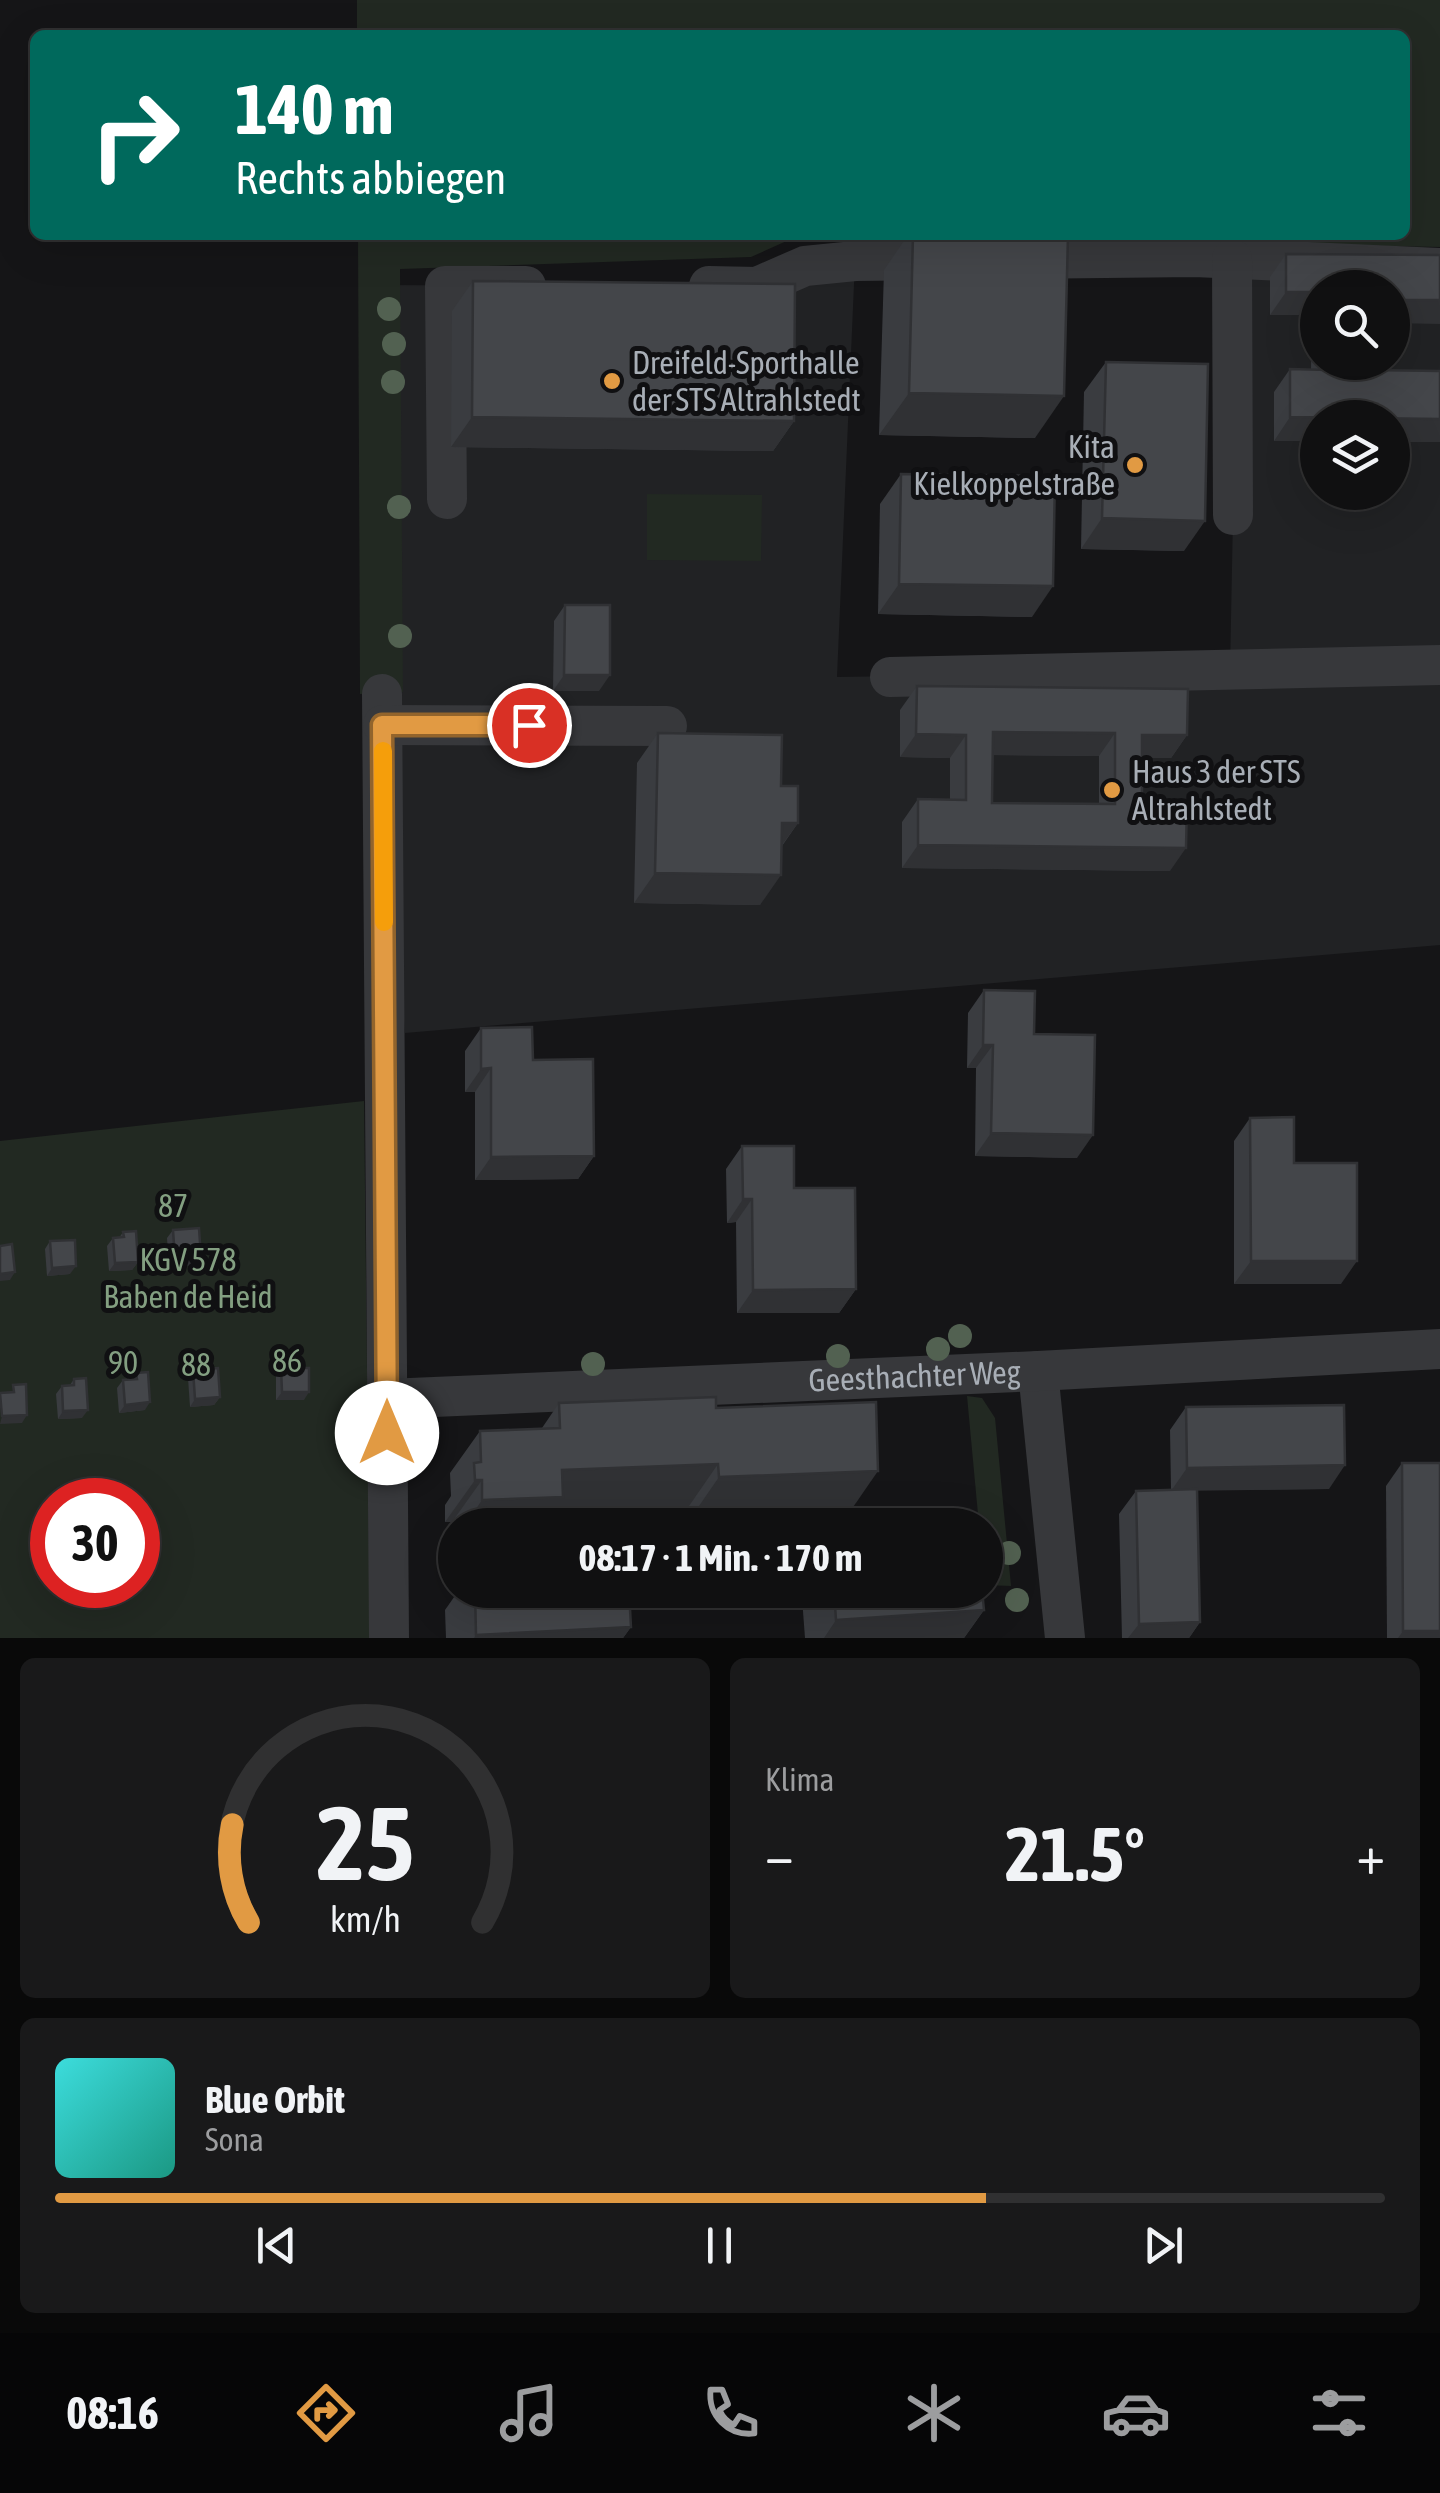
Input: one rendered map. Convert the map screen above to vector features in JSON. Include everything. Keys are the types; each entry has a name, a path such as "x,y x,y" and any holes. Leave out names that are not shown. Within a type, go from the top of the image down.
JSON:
{"street":[{"path":"679,286 758,286 804,266 855,261 1232,259 1440,268"},
{"path":"1232,259 1233,515"},
{"path":"447,498 445,286 562,286"},
{"path":"890,677 1440,665"},
{"path":"389,1638 382,709 667,726"},
{"name":"Geesthachter Weg","path":"387,1399 1440,1349"},
{"path":"1038,1371 1064,1638"}],"shaded area":[{"path":"1232,259 1440,268 1440,945 405,1033 383,725 379,285 757,287 855,261 837,677 1230,671"}],"green space":[{"path":"357,0 1440,0 1440,247 1067,240 1410,240 1410,30 357,30"},
{"path":"358,240 789,240 751,257 400,269 403,692 360,694"},
{"path":"647,494 762,495 761,561 647,560"},
{"name":"KGV 578 Baben de Heid","path":"364,1101 370,1638 0,1638 0,1141"},
{"path":"967,1396 982,1398 995,1418 1011,1586 1003,1586 1003,1508 977,1508"}],"building":[{"path":"913,240 1068,240 1064,396 909,393"},
{"path":"1286,254 1440,255 1440,300 1410,300 1410,270 1300,270 1300,292 1286,292"},
{"name":"Dreifeld-Sporthalle der STS Altrahlstedt","path":"473,281 795,284 794,421 472,417"},
{"path":"1106,362 1208,364 1205,521 1102,518"},
{"path":"1290,369 1300,369 1300,380 1410,380 1410,371 1440,371 1440,419 1410,419 1410,400 1300,400 1300,417 1290,417"},
{"path":"901,474 1055,476 1053,586 899,584"},
{"path":"565,605 610,605 610,675 564,675"},
{"path":"917,686 1188,689 1187,735 1142,735 1142,803 1187,804 1186,848 918,845 918,799 966,800 966,735 916,734","holes":["993,732 1115,733 1115,804 992,803"]},
{"path":"658,733 782,735 781,786 798,786 798,823 782,823 781,875 655,873"},
{"path":"984,990 1035,991 1034,1034 1095,1035 1093,1135 991,1133 993,1045 983,1045"},
{"path":"532,1027 533,1060 593,1059 594,1156 491,1157 491,1068 481,1069 481,1028"},
{"path":"1294,1117 1294,1163 1357,1163 1357,1261 1251,1261 1250,1118"},
{"path":"742,1146 794,1146 794,1188 855,1188 856,1289 753,1290 752,1199 743,1199"},
{"path":"199,1228 201,1257 175,1259 173,1230"},
{"path":"136,1231 138,1262 115,1263 113,1238"},
{"path":"75,1240 76,1266 52,1268 50,1241"},
{"path":"12,1244 15,1272 0,1274 0,1246"},
{"path":"218,1368 220,1397 195,1399 193,1370"},
{"path":"281,1368 309,1368 309,1392 282,1392"},
{"path":"148,1372 150,1402 125,1405 123,1380 137,1379 136,1373"},
{"path":"86,1378 88,1410 63,1411 62,1386"},
{"path":"26,1384 27,1415 2,1416 0,1393 14,1392 13,1385"},
{"path":"716,1397 716,1408 876,1402 878,1471 719,1477 718,1464 562,1470 563,1497 482,1500 482,1480 475,1480 474,1463 481,1462 480,1431 560,1428 559,1403"},
{"path":"1344,1405 1345,1465 1187,1468 1186,1407"},
{"path":"1402,1463 1440,1463 1440,1631 1403,1631"},
{"path":"1197,1489 1200,1622 1139,1624 1136,1491"},
{"path":"475,1608 630,1608 631,1627 476,1635"},
{"path":"835,1608 984,1610 836,1620"}],"slow traffic":[{"path":"383,751 384,922"}],"place":[{"name":"Dreifeld-Sporthalle der STS Altrahlstedt","path":"612,381"},
{"name":"Kita Kielkoppelstraße","path":"1135,465"},
{"name":"Haus 3 der STS Altrahlstedt","path":"1112,790"}],"route":[{"path":"387,1433 382,725 529,725"}],"park label":[{"name":"87","path":"173,1206"},
{"name":"86","path":"287,1361"},
{"name":"90","path":"123,1363"},
{"name":"88","path":"196,1365"}]}
